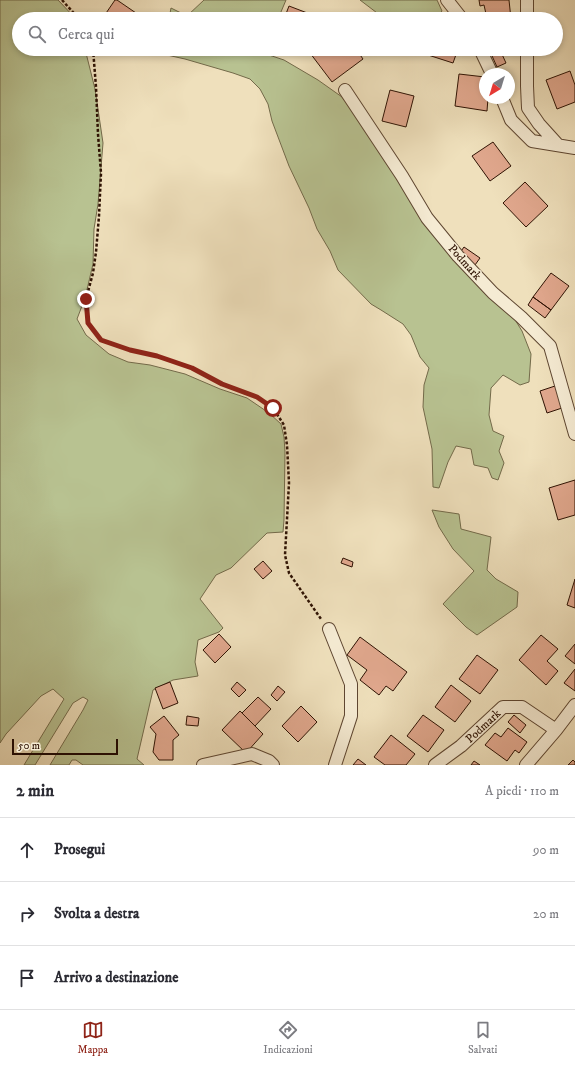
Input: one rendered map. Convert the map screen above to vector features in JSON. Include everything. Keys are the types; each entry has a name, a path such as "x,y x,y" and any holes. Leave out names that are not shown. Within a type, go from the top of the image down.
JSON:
{"street":[{"path":"447,0 456,12"},
{"path":"527,0 527,12"},
{"path":"483,56 489,68"},
{"path":"527,56 528,108 539,124 558,145"},
{"name":"Podmark","path":"345,90 402,176 427,218 458,256 493,293 521,317 550,346 575,434"},
{"path":"504,104 511,120 532,140 575,148"},
{"path":"329,629 351,684 351,716 335,765"},
{"path":"526,765 575,705"},
{"name":"Podmark","path":"435,765 461,746 503,707 522,707 556,730"},
{"path":"203,765 252,754 269,761 273,765"}],"path":[{"path":"62,0 73,12"},
{"path":"93,56 101,173 96,252 93,273 86,299 88,323 101,340 192,368 222,384 257,397 273,408 284,425 287,445 289,483 285,555 288,573 329,629"}],"green space":[{"path":"0,0 58,0 69,12 12,12 12,56 87,56 95,89 103,143 98,204 94,229 93,264 85,298 77,319 86,335 109,354 128,362 150,365 185,374 220,389 247,398 269,413 281,424 285,452 284,520 283,532 267,533 231,568 216,575 200,599 223,628 219,632 198,640 195,662 198,676 173,680 153,690 137,759 144,765 83,765 76,760 72,760 69,765 50,765 88,700 83,697 73,703 35,765 24,765 64,699 53,689 41,696 6,734 0,743"},
{"path":"204,0 286,0 281,12 191,12"},
{"path":"360,0 437,0 442,11 441,12 376,12"},
{"path":"171,8 179,12 170,12"},
{"path":"172,56 272,56 284,60 318,80 342,97 368,129 390,165 509,310 522,331 531,354 529,382 520,385 503,375 491,388 489,415 493,431 504,436 499,451 504,463 498,480 492,478 488,468 474,465 471,449 456,446 448,462 439,488 433,487 432,449 423,407 424,385 429,368 420,357 411,335 403,324 371,304 338,270 330,251 317,229 309,208 289,166 272,121 268,104 260,89 250,79"},
{"path":"432,510 459,514 461,529 491,537 487,570 496,579 518,592 517,607 477,635 466,627 443,604 474,571 453,549 439,527"}],"building":[{"path":"115,0 117,0 135,12 107,12"},
{"path":"479,0 509,0 510,12 486,12 484,5 480,6"},
{"path":"289,6 305,12 287,12"},
{"path":"312,56 361,56 363,59 332,82"},
{"path":"431,56 456,56 453,63"},
{"path":"492,56 503,56 506,63 497,67"},
{"path":"570,71 575,85 575,102 557,109 546,80"},
{"path":"459,74 479,76 479,104 488,104 487,111 455,106"},
{"path":"390,90 414,96 406,127 382,121"},
{"path":"493,142 511,166 490,181 472,156"},
{"path":"525,182 548,206 526,227 503,203"},
{"path":"464,247 480,258 475,265 459,254"},
{"path":"551,273 569,286 551,310 533,297"},
{"path":"533,297 551,310 545,318 528,305"},
{"path":"555,386 562,408 547,413 540,391"},
{"path":"575,480 575,515 558,520 549,488"},
{"path":"343,558 353,562 352,567 341,563"},
{"path":"263,561 272,571 263,579 254,569"},
{"path":"575,579 575,608 567,605"},
{"path":"219,634 231,647 215,663 203,650"},
{"path":"541,635 558,649 547,661 558,671 546,685 519,660"},
{"path":"360,637 407,672 393,691 386,686 379,695 360,680 367,670 347,655"},
{"path":"575,644 575,664 565,656"},
{"path":"477,655 498,670 480,694 459,679"},
{"path":"575,669 575,691 564,683"},
{"path":"170,682 178,703 163,709 155,688"},
{"path":"237,682 246,690 239,697 231,689"},
{"path":"451,685 471,701 455,722 435,707"},
{"path":"278,686 285,692 277,701 271,695"},
{"path":"258,697 271,709 255,726 242,713"},
{"path":"301,706 317,722 298,742 282,726"},
{"path":"240,711 263,734 246,753 222,730"},
{"path":"423,715 444,730 428,752 407,736"},
{"path":"514,715 526,725 520,733 508,722"},
{"path":"164,716 179,735 173,740 173,760 159,760 153,752 156,734 150,727"},
{"path":"187,716 199,718 198,726 186,725"},
{"path":"508,728 527,742 519,753 515,750 507,761 485,745 495,733 501,737"},
{"path":"391,735 415,754 406,765 385,765 374,757"},
{"path":"358,759 366,765 353,765"},
{"path":"573,760 575,765 568,765"},
{"path":"474,761 480,765 471,765"}],"route":[{"path":"86,299 88,323 101,340 192,368 222,384 257,397 273,408"}]}
